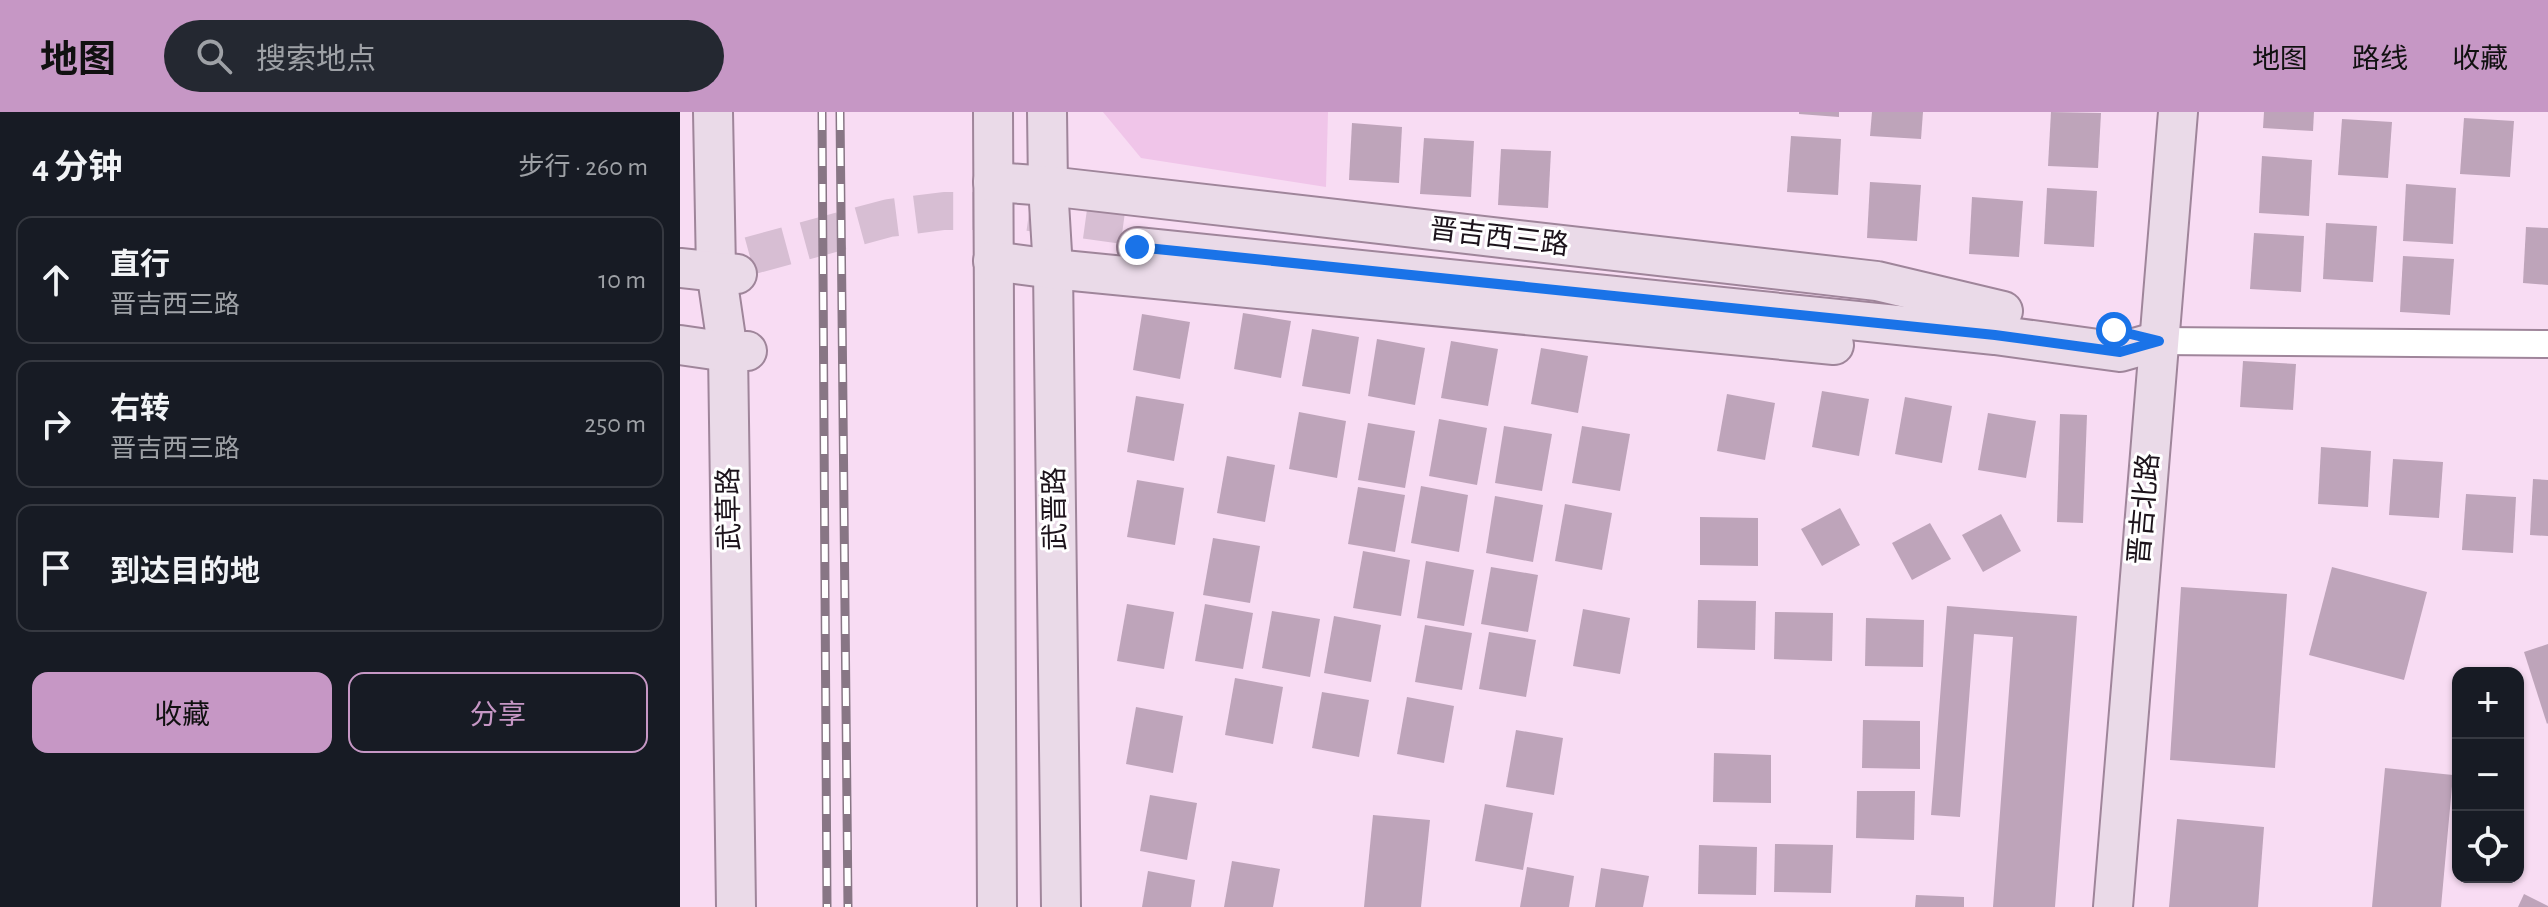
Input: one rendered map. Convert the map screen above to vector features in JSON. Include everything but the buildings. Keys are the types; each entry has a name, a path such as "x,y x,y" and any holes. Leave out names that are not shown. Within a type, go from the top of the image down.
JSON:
{"street":[{"name":"武草路","path":"713,112 711,271 738,352 751,439 756,907"},
{"name":"武草路","path":"711,271 734,112"},
{"path":"993,112 997,907"},
{"name":"武晋路","path":"1047,112 1053,269 1061,907"},
{"name":"晋吉北路","path":"2113,907 2178,112"},
{"name":"晋吉西三路","path":"993,182 1877,281 1999,323 2120,352 2159,341"},
{"name":"晋吉西三路","path":"1138,237 1999,323"},
{"name":"晋吉西三路","path":"993,261 1849,346 1999,323"},
{"path":"2159,341 2548,344"},
{"path":"680,345 738,352"},
{"name":"武草路","path":"736,907 738,352"}],"shaded area":[{"path":"1103,112 1328,112 1326,187 1141,158"}],"tunnel":[{"path":"694,268 889,218 944,211 1023,211 1139,227"}],"railway":[{"path":"822,112 827,907"},
{"path":"840,112 848,907"}],"route":[{"path":"1137,247 1995,335 2120,352 2159,341 2114,330"}]}
